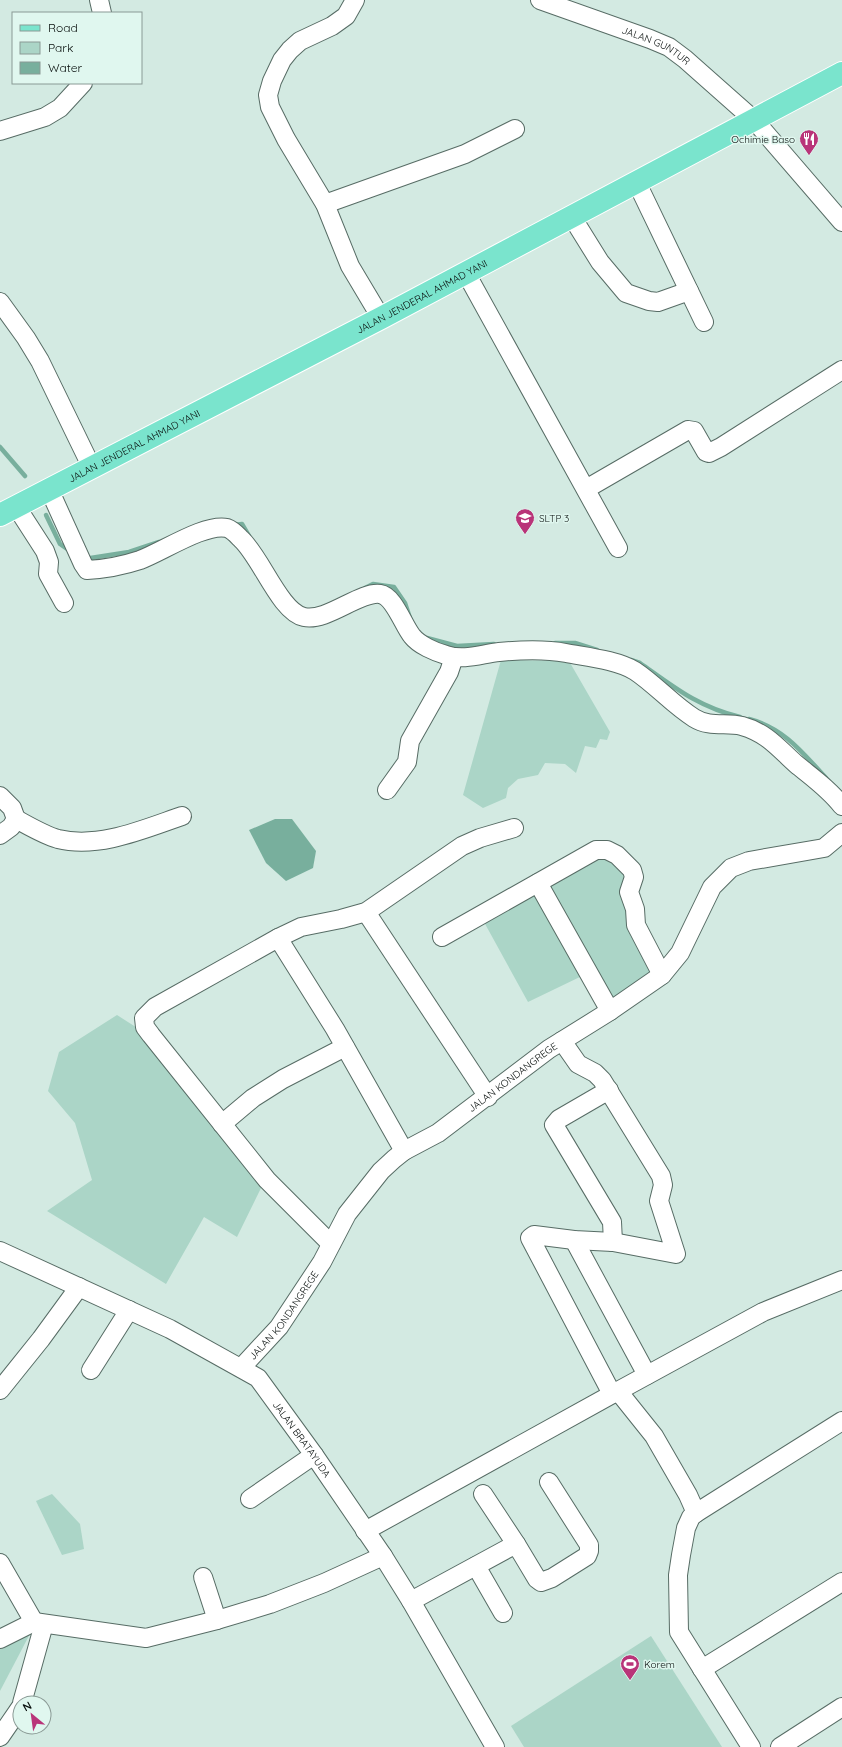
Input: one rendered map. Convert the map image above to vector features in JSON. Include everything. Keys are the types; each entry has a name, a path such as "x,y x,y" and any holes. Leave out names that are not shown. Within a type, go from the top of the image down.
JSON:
{"main road":[{"name":"JALAN JENDERAL AHMAD YANI","path":"12,509 381,318 755,121 842,73"}],"street":[{"path":"99,0 102,12"},
{"path":"355,0 346,16 322,32 300,40 290,50 272,81 268,95 270,107 286,139 325,204 350,266 381,318"},
{"name":"JALAN GUNTUR","path":"540,0 650,39 669,48 685,59 755,121 842,222"},
{"path":"0,131 45,117 60,108 82,84"},
{"path":"325,204 465,154 515,129"},
{"path":"637,183 704,322"},
{"path":"572,217 600,262 626,292 649,301 658,302 689,291"},
{"path":"466,273 618,548"},
{"path":"0,302 26,338 40,361 92,468"},
{"path":"586,489 688,430 694,431 707,453 721,447 842,370"},
{"path":"48,490 87,570 119,567 156,553 199,532 210,529 227,528 237,534 250,547 285,604 294,613 308,618 339,609 364,597 375,594 383,594 390,600 413,638 432,650 454,657 459,658 500,652 533,650 566,653 617,664 633,670 695,719 708,725 740,726 759,732 823,784 842,806"},
{"path":"12,509 45,551 48,562 48,574 64,603"},
{"path":"387,790 407,762 410,741 449,672 454,657"},
{"path":"0,796 12,808 16,819 58,839 91,841 142,830 182,816"},
{"path":"0,835 11,827 16,819"},
{"path":"331,1244 267,1180 151,1035 145,1027 144,1018 155,1007 278,938 301,927 366,912 462,846 480,838 514,828"},
{"name":"JALAN KONDANGREGE","path":"241,1368 279,1327 302,1294 347,1214 381,1171 404,1151 438,1133 488,1097 549,1049 610,1011 662,975 680,953 712,887 731,868 749,861 824,848 842,833"},
{"path":"442,937 596,850 607,850 617,855 632,870 634,877 629,892 635,909 636,925 662,975"},
{"path":"538,883 610,1011"},
{"path":"366,912 488,1097"},
{"path":"278,938 345,1047 404,1151"},
{"path":"562,1041 578,1064 595,1073 602,1080 661,1176 663,1185 659,1201 676,1254 613,1242 574,1240 534,1235 530,1240 615,1392 654,1436 688,1495 696,1513"},
{"path":"222,1124 253,1098 283,1079 345,1047"},
{"path":"609,1090 559,1119 554,1124 612,1222 613,1242"},
{"path":"574,1240 647,1375"},
{"name":"JALAN BRATAYUDA","path":"0,1251 170,1329 258,1378 314,1455 383,1556 411,1601 495,1747"},
{"path":"366,1531 615,1392 763,1312 842,1280"},
{"path":"0,1390 79,1287"},
{"path":"91,1370 130,1310"},
{"path":"751,1747 680,1635 678,1575 686,1528 691,1517 696,1513 842,1421"},
{"path":"250,1499 314,1455"},
{"path":"483,1494 537,1579 541,1582 552,1578 589,1553 589,1545 549,1482"},
{"path":"411,1601 516,1544"},
{"path":"0,1639 39,1623 146,1638 217,1620 270,1604 324,1583 383,1556"},
{"path":"0,1563 39,1623 24,1695"},
{"path":"476,1566 503,1613"},
{"path":"202,1577 217,1620"},
{"path":"702,1669 842,1582"},
{"path":"780,1747 842,1707"},
{"path":"0,1737 12,1720"}],"green space":[{"path":"501,660 569,661 610,732 607,740 600,739 596,748 585,746 576,773 565,764 545,763 538,775 518,779 508,788 506,798 483,808 463,795"},
{"path":"599,858 614,862 626,875 654,972 608,1005 584,975 528,1002 484,922"},
{"path":"117,1015 142,1031 263,1184 237,1237 204,1217 166,1284 47,1211 92,1180 75,1123 48,1091 59,1052"},
{"path":"52,1494 80,1524 84,1549 62,1555 36,1501"},
{"path":"32,1630 0,1691 0,1648"},
{"name":"Korem","path":"651,1636 722,1747 524,1747 511,1726"}],"water":[{"path":"275,819 292,819 316,851 313,868 286,881 266,863 249,830"}],"waterway":[{"path":"0,447 25,476"},
{"path":"46,515 60,544 70,551"},
{"path":"234,525 242,524 249,536"},
{"path":"84,559 129,552 159,542"},
{"path":"365,588 373,584 394,587 405,603 410,618"},
{"path":"427,638 457,646 494,644"},
{"path":"555,643 575,643 597,650"},
{"path":"631,660 640,663 699,702 711,708 740,717"},
{"path":"749,719 773,728 783,735 792,742 826,778"}],"place":[{"name":"Ochimie Baso","path":"809,156"},
{"name":"SLTP 3","path":"525,535"},
{"name":"Korem","path":"630,1681"}]}
